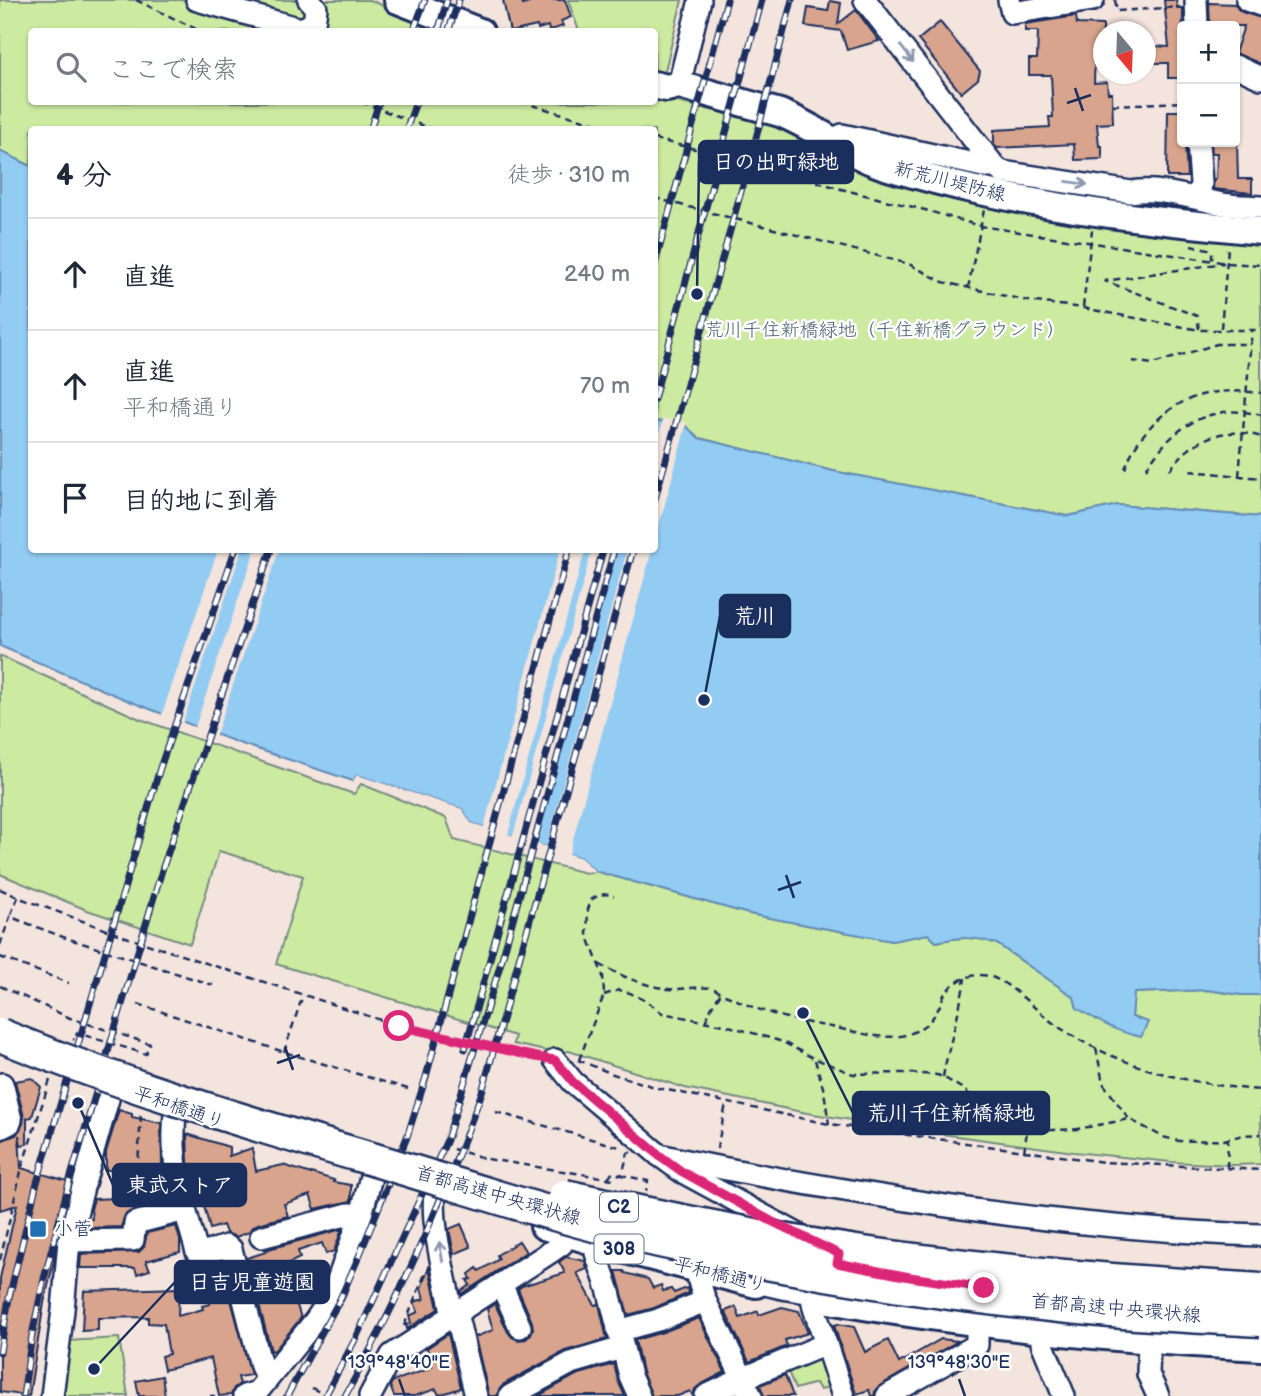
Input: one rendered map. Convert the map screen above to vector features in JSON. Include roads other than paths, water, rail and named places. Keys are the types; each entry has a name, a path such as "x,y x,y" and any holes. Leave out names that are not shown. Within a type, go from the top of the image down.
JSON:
{"highway":[{"name":"首都高速中央環状線","path":"0,1037 50,1037 242,1103 420,1157 540,1190 731,1231 863,1253 1074,1278 1261,1290"},
{"name":"首都高速中央環状線","path":"0,1037 242,1121 495,1197 727,1256 891,1284 1111,1311 1261,1320"},
{"path":"540,1190 665,1230 824,1262 977,1283 1261,1310"},
{"path":"495,1197 574,1230 785,1283 987,1312 1261,1333"}],"main road":[{"path":"398,0 470,28"},
{"name":"新荒川堤防線","path":"667,85 780,113 874,162 987,194 1093,211 1261,231"},
{"name":"平和橋通り","path":"0,1037 52,1071 112,1085 241,1130 436,1188 599,1244 700,1271 813,1297 977,1324 1149,1341 1261,1347"},
{"name":"平和橋通り","path":"0,1037 103,1064 415,1164 638,1223 910,1277 984,1288 1157,1307 1261,1310"},
{"path":"837,1263 960,1274 1005,1264 1261,1284"}],"street":[{"path":"197,0 297,28"},
{"path":"303,28 314,23 316,8 309,0"},
{"path":"667,85 700,0"},
{"path":"865,0 995,167 1002,172 1131,192 1143,190 1222,204 1261,207"},
{"path":"1010,4 1012,13 1093,0"},
{"path":"1247,0 1261,5"},
{"path":"1240,68 1261,78"},
{"path":"833,141 842,135 995,167"},
{"path":"1198,147 1201,183 1199,198"},
{"path":"555,1060 573,1082 681,1171 771,1221 839,1254 837,1263"},
{"path":"0,1128 11,1120 1,1081"},
{"path":"52,1396 69,1241 112,1085"},
{"path":"176,1107 173,1124 175,1169 185,1210 197,1252 202,1254 226,1246 231,1249 261,1366 256,1391"},
{"path":"659,1155 933,1205 1014,1216 1112,1226 1261,1235"},
{"path":"256,1391 326,1307 361,1215 373,1169"},
{"path":"436,1188 434,1201 439,1242 451,1307 456,1314 476,1396"},
{"path":"69,1241 133,1240 135,1223 185,1210"},
{"path":"261,1237 349,1214 361,1215"},
{"path":"370,1396 392,1355 562,1244 566,1233"},
{"path":"599,1244 596,1253 609,1292 629,1376 639,1396"},
{"path":"700,1271 699,1281 705,1301 748,1387"},
{"path":"501,1284 520,1327"},
{"path":"813,1297 814,1308 843,1396"},
{"path":"510,1396 536,1390 572,1363 658,1320 705,1301"},
{"path":"887,1396 977,1345 977,1324"},
{"path":"1044,1330 1042,1343 1064,1396"},
{"path":"1149,1341 1148,1374 1158,1396"},
{"path":"706,1396 748,1387 826,1344"}],"water":[{"path":"0,151 28,165 28,553 658,553 658,421 686,426 699,438 833,471 1068,516 1118,505 1261,517 1261,995 1207,990 1134,993 1132,1017 1148,1022 1141,1037 1131,1035 1108,1026 1077,1008 1074,997 997,944 967,938 936,942 928,934 892,941 749,914 595,871 581,858 471,823 462,809 357,775 353,781 236,742 129,701 0,646"}],"railway":[{"path":"414,28 425,0"},
{"path":"439,28 447,0"},
{"path":"449,28 459,0"},
{"path":"658,253 727,0"},
{"path":"658,384 762,0"},
{"path":"658,488 792,0"},
{"path":"371,126 378,105"},
{"path":"407,126 415,105"},
{"path":"0,1352 9,1298 36,1186 160,768 234,553"},
{"path":"23,1396 44,1279 69,1183 162,870 270,553"},
{"path":"287,1396 340,1299 407,1137 426,1077 568,553"},
{"path":"465,1049 602,553"},
{"path":"325,1396 357,1336 447,1140 502,959 613,553"},
{"path":"345,1396 420,1247 482,1092 632,553"}],"place":[{"name":"日の出町緑地","path":"697,294"},
{"name":"荒川","path":"704,700"},
{"name":"荒川千住新橋緑地","path":"803,1013"},
{"name":"東武ストア","path":"78,1103"},
{"name":"小菅","path":"38,1229"},
{"name":"日吉児童遊園","path":"94,1369"}],"park label":[{"name":"荒川千住新橋緑地（千住新橋グラウンド）","path":"885,330"}]}
